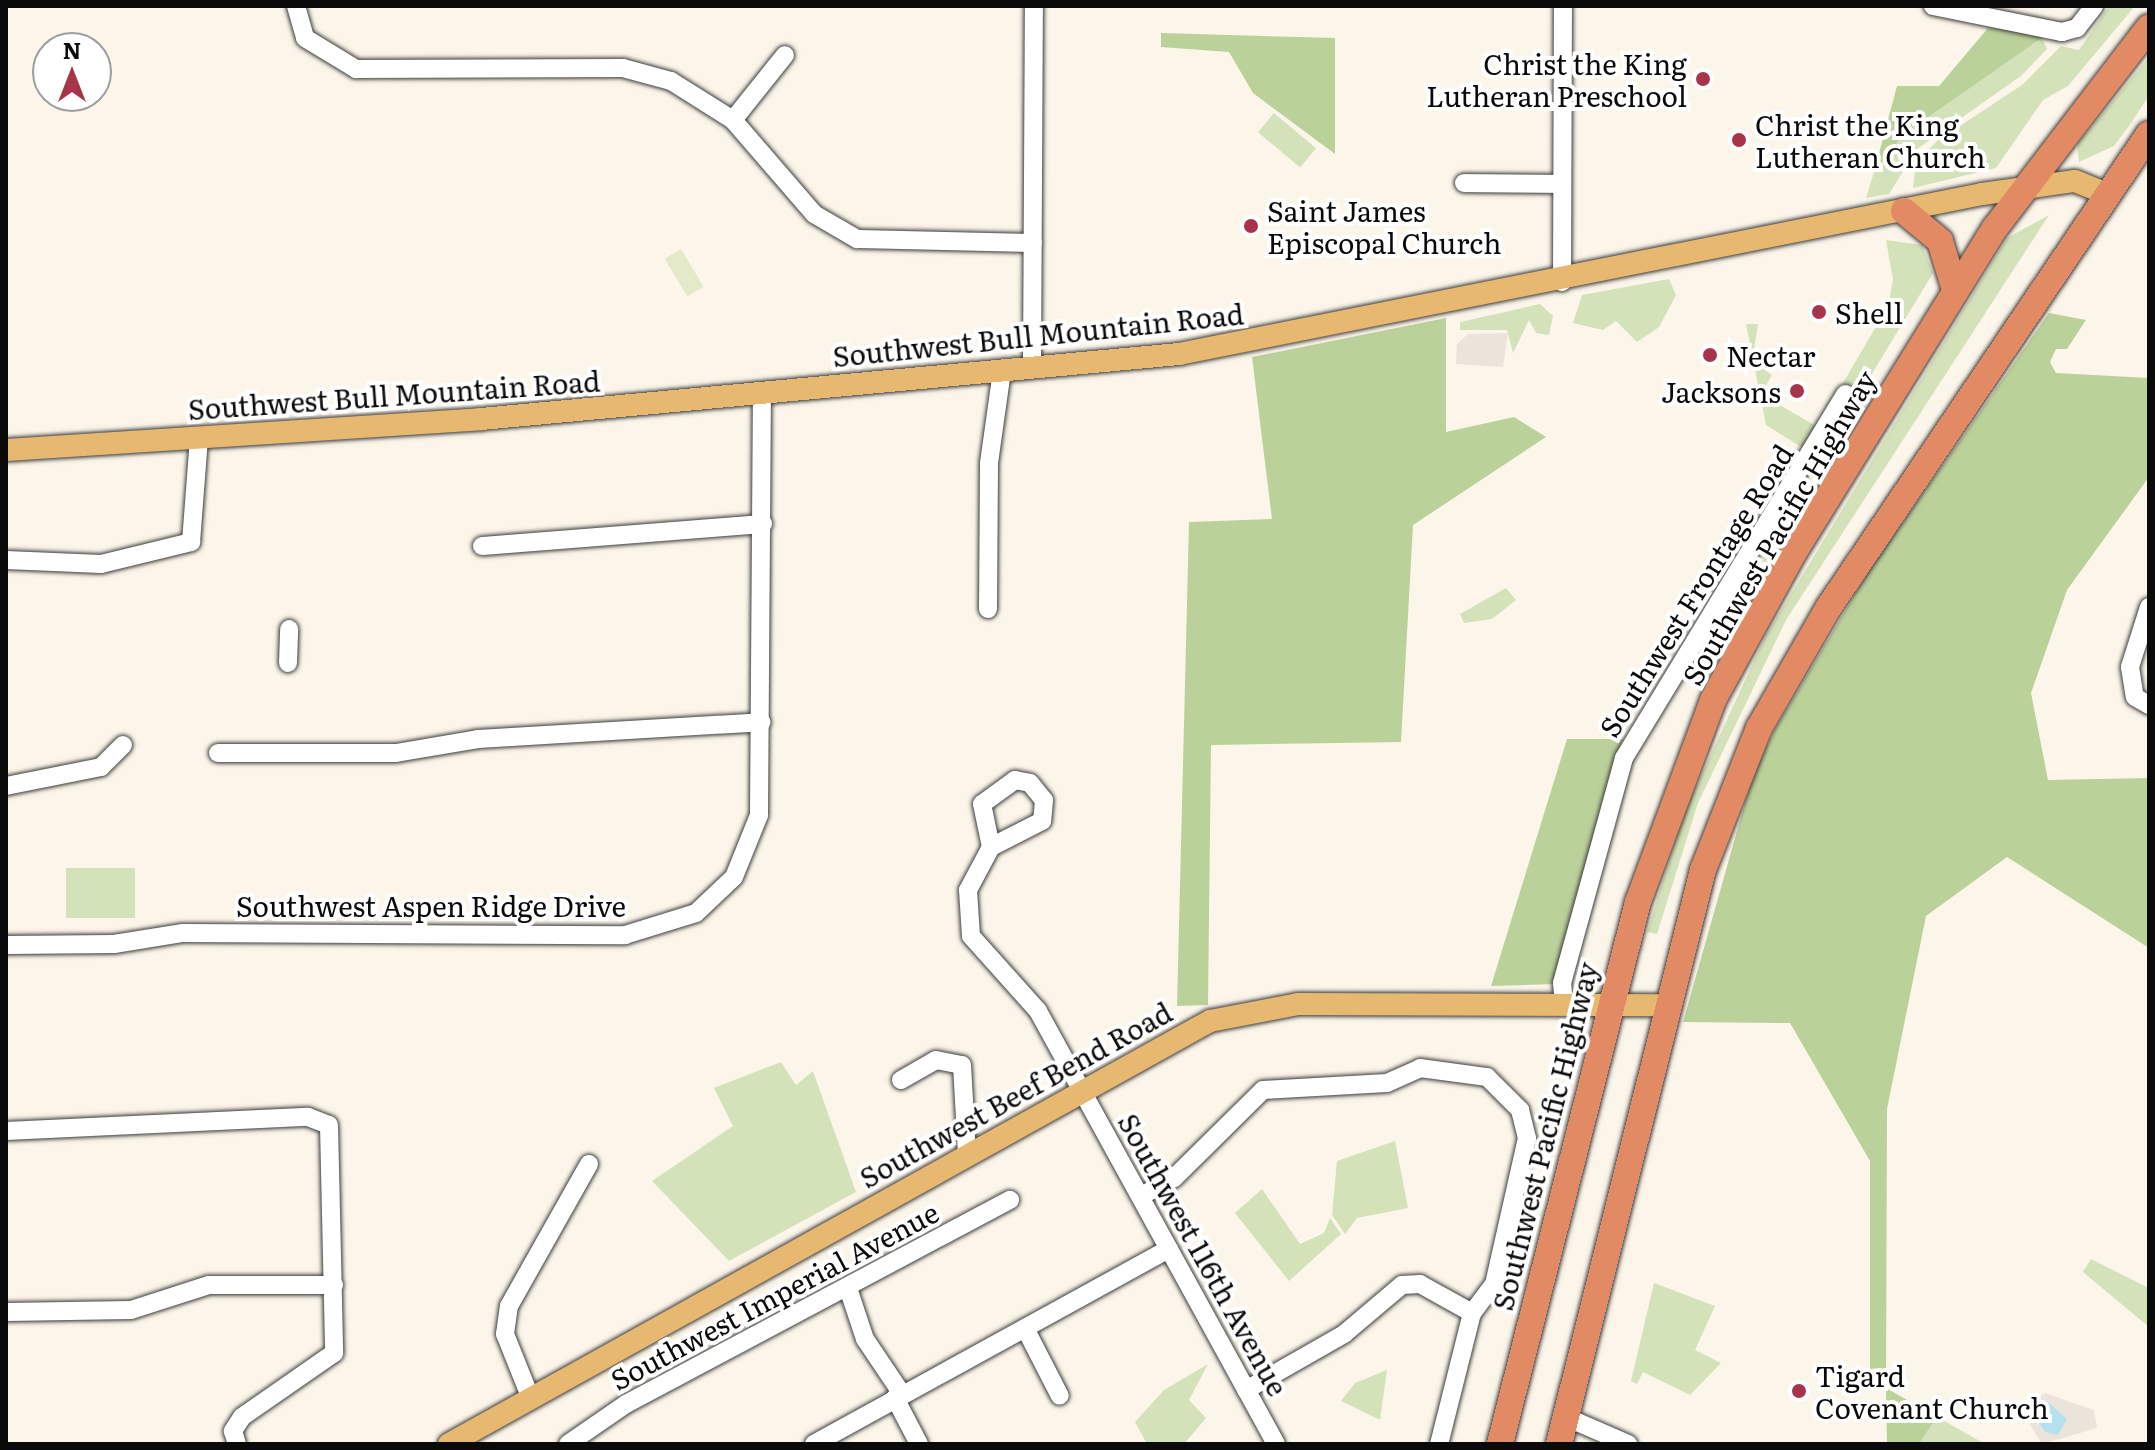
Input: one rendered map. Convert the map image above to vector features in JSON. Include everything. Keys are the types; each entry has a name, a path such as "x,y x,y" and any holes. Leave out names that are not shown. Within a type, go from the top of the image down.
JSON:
{"highway":[{"name":"Southwest Pacific Highway","path":"1500,1444 1611,1005 1663,822 1713,700 1794,552 1955,290 2021,189 2149,27"},
{"path":"1559,1444 1667,1005 1719,823 1793,664 2149,134"},
{"path":"1904,211 1940,241 1955,290"}],"main road":[{"name":"Southwest Bull Mountain Road","path":"6,450 762,395 1198,352 2021,189 2075,181 2108,194"},
{"name":"Southwest Beef Bend Road","path":"449,1444 1187,1031 1271,1006 1667,1005"}],"street":[{"path":"296,6 305,38 356,69 623,68 671,81 733,120 838,231 884,243 1033,243"},
{"path":"1032,368 1034,6"},
{"path":"1562,282 1563,6"},
{"path":"1933,6 2062,32 2077,28 2094,6"},
{"path":"733,120 785,55"},
{"path":"1464,183 1561,184"},
{"path":"988,609 989,463 1002,371"},
{"name":"Southwest Frontage Road","path":"1564,1005 1565,969 1624,758 1845,394"},
{"name":"Southwest Aspen Ridge Drive","path":"6,945 114,944 183,933 625,935 661,928 712,900 749,849 760,803 762,395"},
{"path":"6,560 117,562 191,542 199,438"},
{"path":"482,546 763,524"},
{"path":"2149,607 2130,667 2135,697 2149,705"},
{"path":"288,663 289,629"},
{"path":"218,753 396,753 478,739 761,722"},
{"path":"6,786 101,767 123,745"},
{"name":"Southwest 116th Avenue","path":"991,847 968,890 971,936 1038,1011 1276,1444"},
{"path":"901,1080 936,1060 962,1065 967,1155"},
{"path":"1141,1196 1174,1178 1263,1090 1387,1083 1420,1068 1474,1070 1520,1110 1527,1138 1494,1284 1472,1313 1439,1444"},
{"path":"6,1131 308,1117 329,1125 334,1285 332,1360 242,1417 233,1431 237,1444"},
{"path":"531,1399 505,1334 509,1306 589,1164"},
{"name":"Southwest Imperial Avenue","path":"568,1444 626,1404 1010,1200"},
{"path":"814,1444 1169,1249"},
{"path":"1246,1390 1344,1334 1402,1285 1420,1284 1472,1313"},
{"path":"6,1312 131,1310 209,1285 334,1285"},
{"path":"848,1288 865,1339 899,1396 919,1444"},
{"path":"1025,1328 1060,1396"},
{"path":"1566,1417 1628,1444"}],"green space":[{"path":"2109,6 2135,6 2068,86 2043,100 1996,168 1913,188 1916,162 1937,141 2022,85 2061,46 2079,50"},
{"path":"1988,28 2049,33 1904,134 1874,172 1897,86 1939,86"},
{"path":"1161,33 1335,38 1335,154 1253,93 1229,52 1161,47"},
{"path":"2042,38 2047,49 2021,76 1917,149 1889,194 1866,198 1874,172 1904,134"},
{"path":"2149,57 2149,96 2129,126 2114,146 2079,162 2077,145"},
{"path":"1274,113 1316,148 1300,168 1258,132"},
{"path":"2049,215 1786,620 1698,803 1657,934 1647,932 1684,813 1765,637 2007,238"},
{"path":"1886,240 1922,245 1933,273 1799,494 1797,516 1762,573 1746,566 1853,402 1843,383 1888,306 1893,280"},
{"path":"681,249 704,287 687,297 665,259"},
{"path":"1669,279 1676,295 1659,327 1637,342 1616,321 1603,330 1573,323 1582,295"},
{"path":"1540,304 1553,316 1549,335 1536,333 1529,320 1513,353 1507,330 1460,330 1460,322"},
{"path":"2049,313 2086,320 2067,349 2056,349 2050,362 2056,373 2149,378 2149,477 2067,590 2031,693 2048,780 2149,778 2149,948 2007,857 1926,916 1887,1109 1886,1388 1937,1417 1919,1444 1887,1444 1886,1389 1870,1389 1870,1161 1790,1023 1683,1022 1752,778 1775,729 1867,574"},
{"path":"1446,318 1446,432 1514,417 1546,437 1413,525 1401,742 1211,745 1208,1005 1177,1006 1189,522 1272,519 1252,357"},
{"path":"1746,324 1758,324 1754,350 1769,360 1763,369 1772,375 1761,394 1816,426 1803,448 1766,425"},
{"path":"1506,588 1516,600 1492,619 1464,623 1460,614"},
{"path":"1567,739 1623,739 1557,984 1491,986"},
{"path":"66,868 135,868 135,918 66,918"},
{"path":"781,1062 796,1085 813,1071 856,1192 729,1261 652,1181 733,1126 714,1088"},
{"path":"1395,1141 1408,1208 1357,1218 1345,1234 1332,1215 1337,1161"},
{"path":"1262,1189 1300,1244 1324,1233 1330,1218 1341,1234 1289,1281 1235,1213"},
{"path":"2091,1259 2149,1288 2149,1327 2083,1272"},
{"path":"1654,1283 1715,1306 1695,1350 1721,1363 1690,1395 1643,1372 1637,1384 1631,1381"},
{"path":"1208,1364 1189,1400 1206,1418 1184,1444 1147,1444 1135,1422 1164,1390"},
{"path":"1387,1370 1380,1420 1341,1401 1355,1383"},
{"path":"1937,1417 1985,1444 1919,1444"}],"shaded area":[{"path":"1508,333 1503,367 1456,364 1457,344 1468,334"},
{"path":"2045,1393 2094,1410 2097,1428 2042,1444 2019,1407"}],"water":[{"path":"2047,1401 2067,1419 2058,1435 2045,1432 2031,1411"}],"place":[{"name":"Christ the King Lutheran Preschool","path":"1703,79"},
{"name":"Christ the King Lutheran Church","path":"1739,140"},
{"name":"Saint James Episcopal Church","path":"1251,226"},
{"name":"Shell","path":"1819,312"},
{"name":"Nectar","path":"1710,355"},
{"name":"Jacksons","path":"1797,391"},
{"name":"Tigard Covenant Church","path":"1799,1391"}]}
